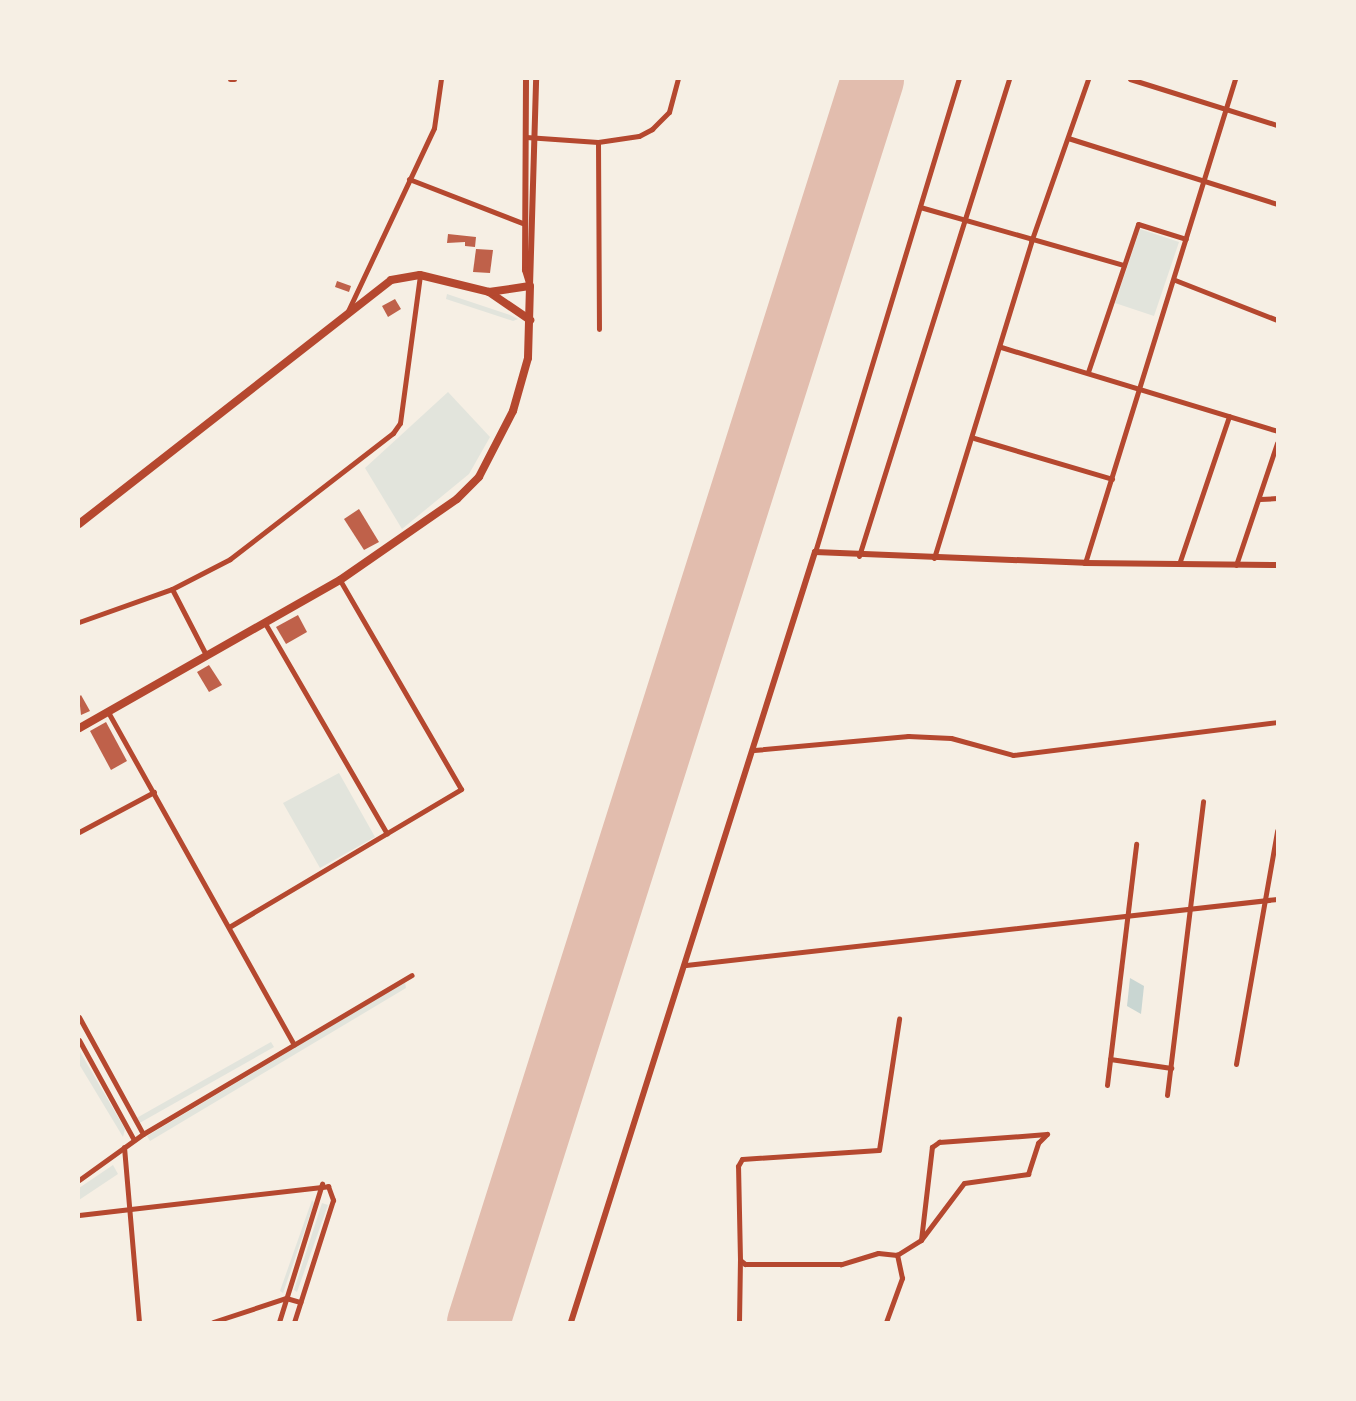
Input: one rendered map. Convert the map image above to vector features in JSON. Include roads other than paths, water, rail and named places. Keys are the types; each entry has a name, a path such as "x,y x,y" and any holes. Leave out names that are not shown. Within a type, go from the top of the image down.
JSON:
{"highway":[{"path":"79,524 391,280 420,275 489,292 530,320"},
{"path":"79,727 206,655 266,625 340,580 421,527 479,477 513,411 528,358 530,286 489,292"}],"street":[{"path":"346,313 434,128 442,79"},
{"path":"526,79 525,270 530,286"},
{"path":"530,286 536,79"},
{"path":"526,137 598,142 639,136 652,129 675,101 678,79"},
{"path":"571,1322 754,750 959,79"},
{"path":"859,556 1009,79"},
{"path":"934,558 974,438 1031,242 1087,79"},
{"path":"1130,79 1277,125"},
{"path":"1085,563 1142,389 1235,79"},
{"path":"1068,138 1277,204"},
{"path":"598,142 599,329"},
{"path":"409,179 525,224"},
{"path":"919,206 1031,242 1124,265"},
{"path":"1088,372 1138,224 1186,239"},
{"path":"79,622 172,589 230,559 271,530 398,428 420,275"},
{"path":"1175,280 1277,320"},
{"path":"1001,347 1276,430 1277,420"},
{"path":"1179,564 1228,416"},
{"path":"974,438 1112,479"},
{"path":"1236,565 1277,443"},
{"path":"1260,499 1277,498"},
{"path":"815,552 859,556 1085,563 1277,565"},
{"path":"229,927 461,789 340,580"},
{"path":"172,589 206,655"},
{"path":"266,625 387,834"},
{"path":"108,712 294,1045"},
{"path":"754,750 918,736 951,738 1013,755 1277,722"},
{"path":"79,832 155,792"},
{"path":"1167,1095 1193,912 1202,801"},
{"path":"1236,1064 1277,831"},
{"path":"1107,1084 1125,917 1136,844"},
{"path":"686,965 1193,912 1277,899"},
{"path":"79,1180 143,1134 412,975"},
{"path":"79,1017 143,1134"},
{"path":"739,1322 738,1166 742,1159 873,1153 882,1147 899,1019"},
{"path":"79,1040 134,1140"},
{"path":"1110,1059 1171,1068"},
{"path":"740,1260 745,1264 841,1264 878,1253 897,1255 921,1240 964,1183 1028,1174 1038,1143 1047,1134 939,1142 932,1147 921,1240"},
{"path":"124,1147 139,1322"},
{"path":"279,1322 322,1184"},
{"path":"79,1215 322,1184 333,1191 294,1322"},
{"path":"886,1322 902,1278 897,1255"},
{"path":"213,1322 286,1298 300,1302"}]}
